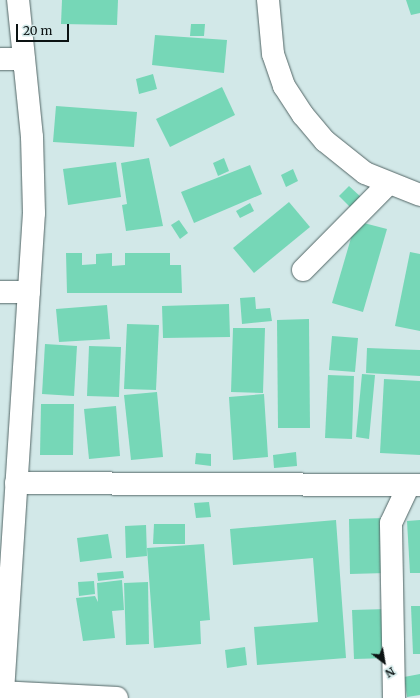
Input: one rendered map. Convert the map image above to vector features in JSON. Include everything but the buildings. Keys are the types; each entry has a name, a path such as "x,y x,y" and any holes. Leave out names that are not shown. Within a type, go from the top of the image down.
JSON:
{"street":[{"path":"18,0 32,137 34,213 1,692 117,698"},
{"path":"268,0 273,54 284,86 325,141 365,173 388,184 420,195"},
{"path":"0,59 24,60"},
{"path":"303,270 388,184"},
{"path":"0,292 29,292"},
{"path":"16,483 414,485"},
{"path":"394,698 391,523 414,485"}]}
